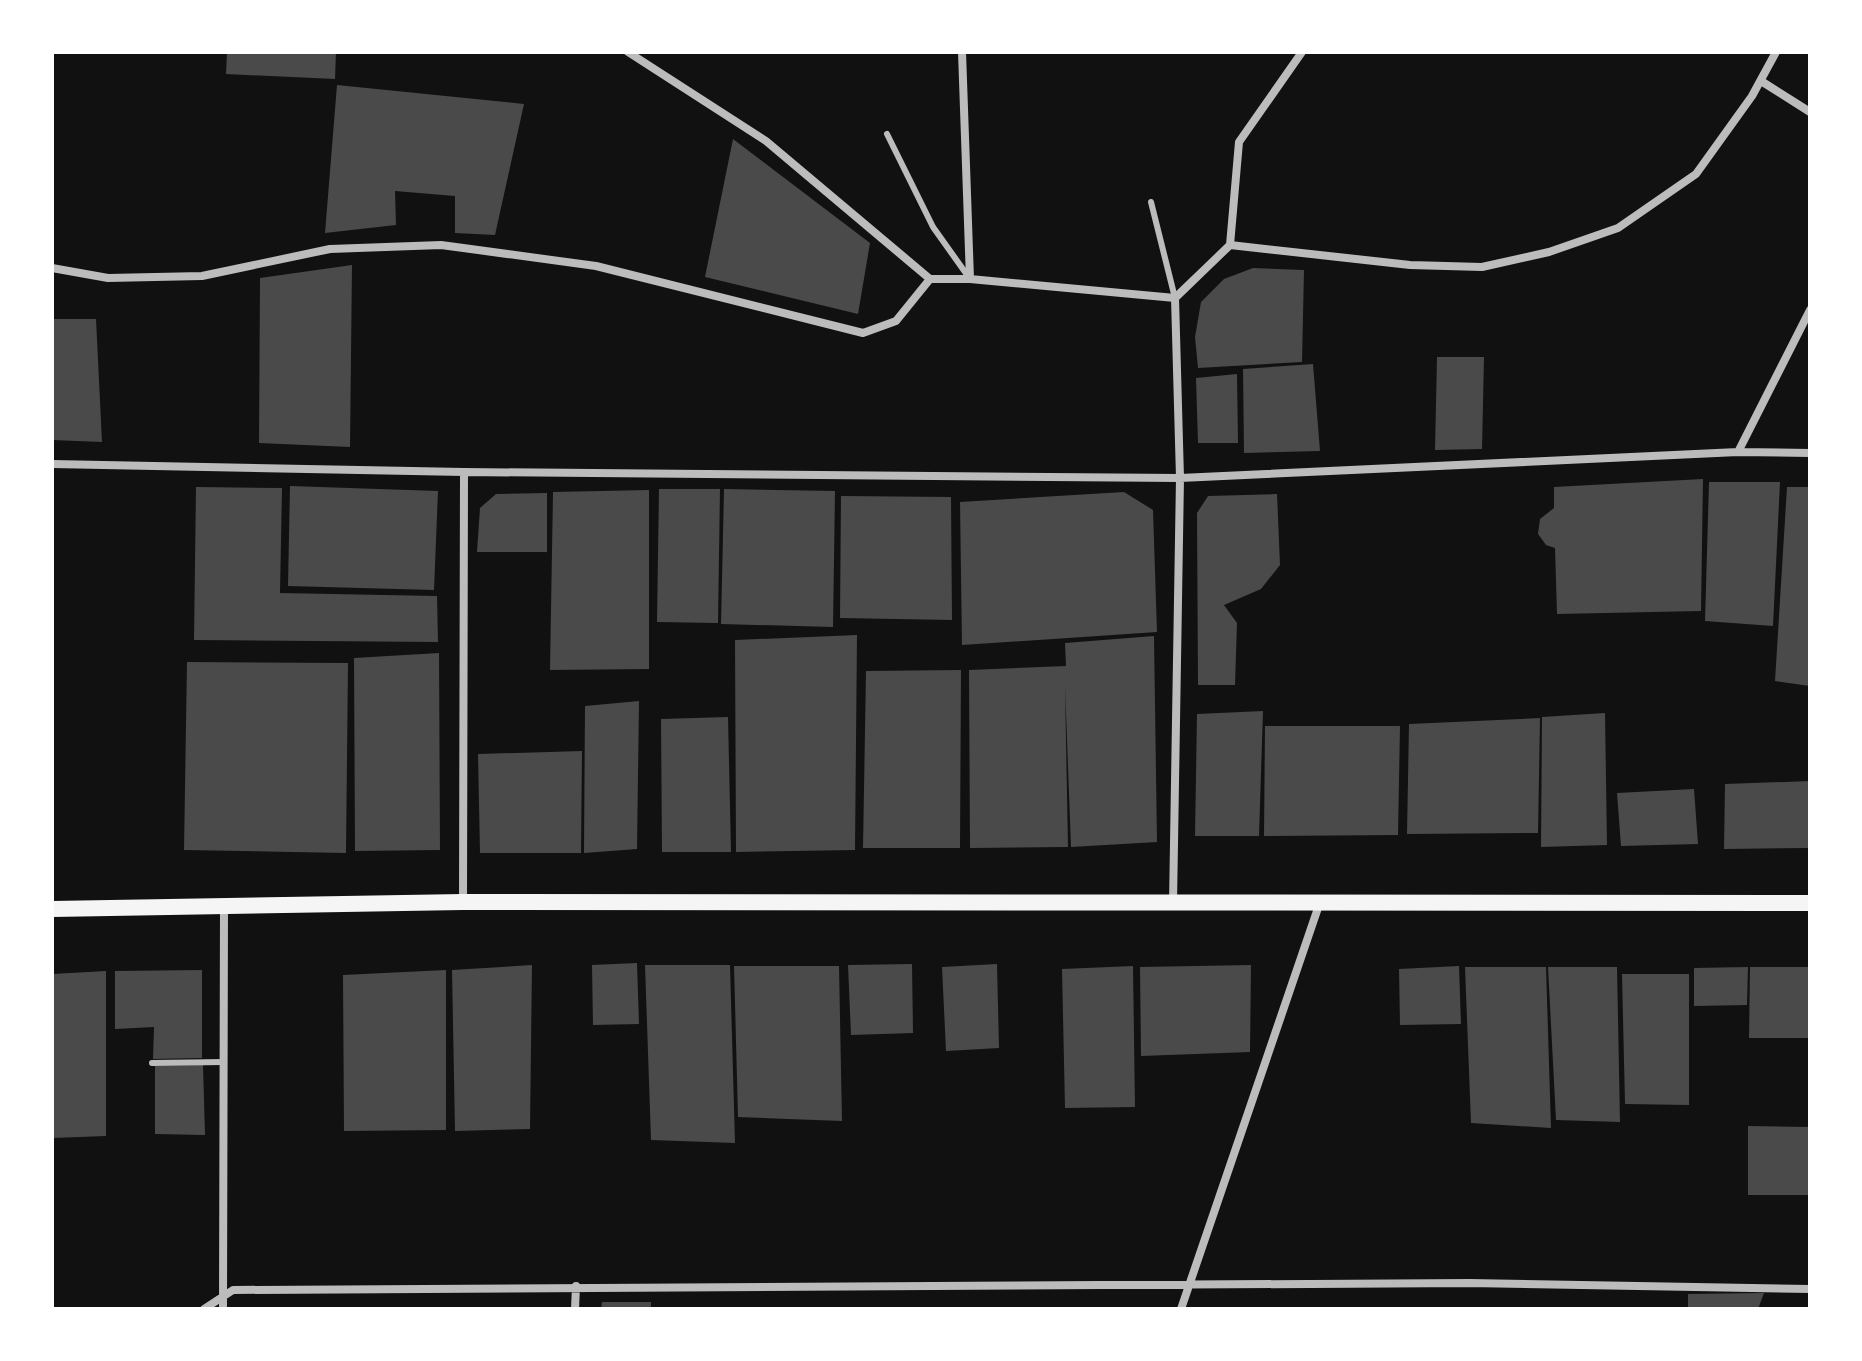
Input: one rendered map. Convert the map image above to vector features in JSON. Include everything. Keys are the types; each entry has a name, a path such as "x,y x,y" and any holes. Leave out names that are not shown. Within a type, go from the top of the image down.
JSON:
{"main road":[{"path":"52,909 463,902 1173,905 1810,903"}],"street":[{"path":"628,52 640,55 766,141 930,279 970,279 1175,298"},
{"path":"962,52 970,279"},
{"path":"1173,905 1180,478 1175,298 1230,245 1239,142 1302,52"},
{"path":"1230,245 1410,265 1482,267 1549,252 1618,228 1696,174 1761,81 1776,52"},
{"path":"1761,81 1810,112"},
{"path":"52,268 108,278 202,276 330,249 441,245 596,266 863,333 896,321 930,279"},
{"path":"1738,452 1810,310"},
{"path":"52,464 464,472 1180,478 1738,452 1810,453"},
{"path":"463,902 464,472"},
{"path":"1181,1309 1319,905"},
{"path":"223,1309 224,906"},
{"path":"204,1309 233,1290 1470,1283 1810,1289"},
{"path":"575,1309 576,1286"}],"lane":[{"path":"887,134 933,227 970,279"},
{"path":"1151,202 1175,298"},
{"path":"152,1063 224,1062"}],"building":[{"path":"227,52 336,52 335,79 226,74"},
{"path":"337,85 524,104 495,235 455,233 455,196 395,191 396,225 325,233"},
{"path":"733,139 870,243 858,314 705,277"},
{"path":"352,265 350,447 259,443 260,278"},
{"path":"1253,268 1304,270 1302,362 1198,368 1195,337 1201,302 1224,279"},
{"path":"52,319 96,319 102,442 52,440"},
{"path":"1437,357 1484,357 1482,449 1435,450"},
{"path":"1313,364 1320,451 1244,453 1243,369"},
{"path":"1237,374 1238,443 1198,443 1196,378"},
{"path":"1703,479 1701,611 1557,614 1555,548 1546,545 1538,534 1540,519 1554,508 1554,487"},
{"path":"1709,482 1780,482 1773,626 1705,621"},
{"path":"290,486 438,491 434,590 288,586"},
{"path":"196,487 282,488 280,593 437,596 438,642 194,640"},
{"path":"1787,487 1810,487 1810,686 1775,681"},
{"path":"659,489 720,489 718,623 657,622"},
{"path":"724,489 835,491 833,627 721,624"},
{"path":"649,490 649,669 550,670 553,492"},
{"path":"1124,492 1153,510 1157,632 962,645 960,502"},
{"path":"547,493 547,552 477,552 480,508 496,494"},
{"path":"1277,494 1280,565 1261,589 1224,605 1237,623 1235,685 1198,685 1197,513 1208,496"},
{"path":"841,496 951,497 952,620 840,618"},
{"path":"857,635 855,850 736,852 735,640"},
{"path":"1154,636 1157,842 1071,847 1065,686 1068,847 970,848 969,670 1066,666 1065,643"},
{"path":"439,653 440,850 355,851 354,658"},
{"path":"187,662 348,663 346,853 184,850"},
{"path":"961,670 960,848 863,848 866,671"},
{"path":"639,701 637,849 584,853 585,706"},
{"path":"1263,711 1259,836 1195,836 1197,714"},
{"path":"1605,713 1607,845 1541,847 1542,717"},
{"path":"728,717 731,852 662,852 661,719"},
{"path":"1540,718 1538,833 1407,834 1409,724"},
{"path":"1265,726 1400,726 1398,835 1264,836"},
{"path":"582,751 581,853 480,853 478,754"},
{"path":"1810,781 1810,848 1724,849 1725,784"},
{"path":"1694,789 1698,844 1621,846 1617,793"},
{"path":"637,963 639,1024 593,1025 592,965"},
{"path":"912,964 913,1033 851,1035 848,965"},
{"path":"997,964 999,1048 946,1051 942,967"},
{"path":"532,965 530,1129 455,1131 452,970"},
{"path":"645,965 730,965 735,1143 651,1140"},
{"path":"1251,965 1250,1052 1141,1056 1140,967"},
{"path":"734,966 839,966 842,1121 738,1117"},
{"path":"1133,966 1135,1107 1065,1108 1062,969"},
{"path":"1459,966 1461,1024 1400,1025 1399,969"},
{"path":"1465,967 1546,967 1551,1128 1471,1123"},
{"path":"1548,967 1617,967 1620,1122 1556,1120"},
{"path":"1748,967 1747,1005 1694,1006 1694,968"},
{"path":"1750,967 1810,967 1810,1038 1749,1038"},
{"path":"202,970 202,1058 153,1059 154,1027 115,1029 115,971"},
{"path":"446,970 446,1130 344,1131 343,975"},
{"path":"106,971 106,1136 52,1138 52,974"},
{"path":"1622,974 1689,974 1689,1105 1625,1104"},
{"path":"203,1065 205,1135 155,1134 155,1066"},
{"path":"1748,1126 1810,1127 1810,1195 1748,1195"},
{"path":"1764,1293 1758,1309 1688,1309 1688,1294"},
{"path":"602,1302 651,1302 651,1309 601,1309"}]}
